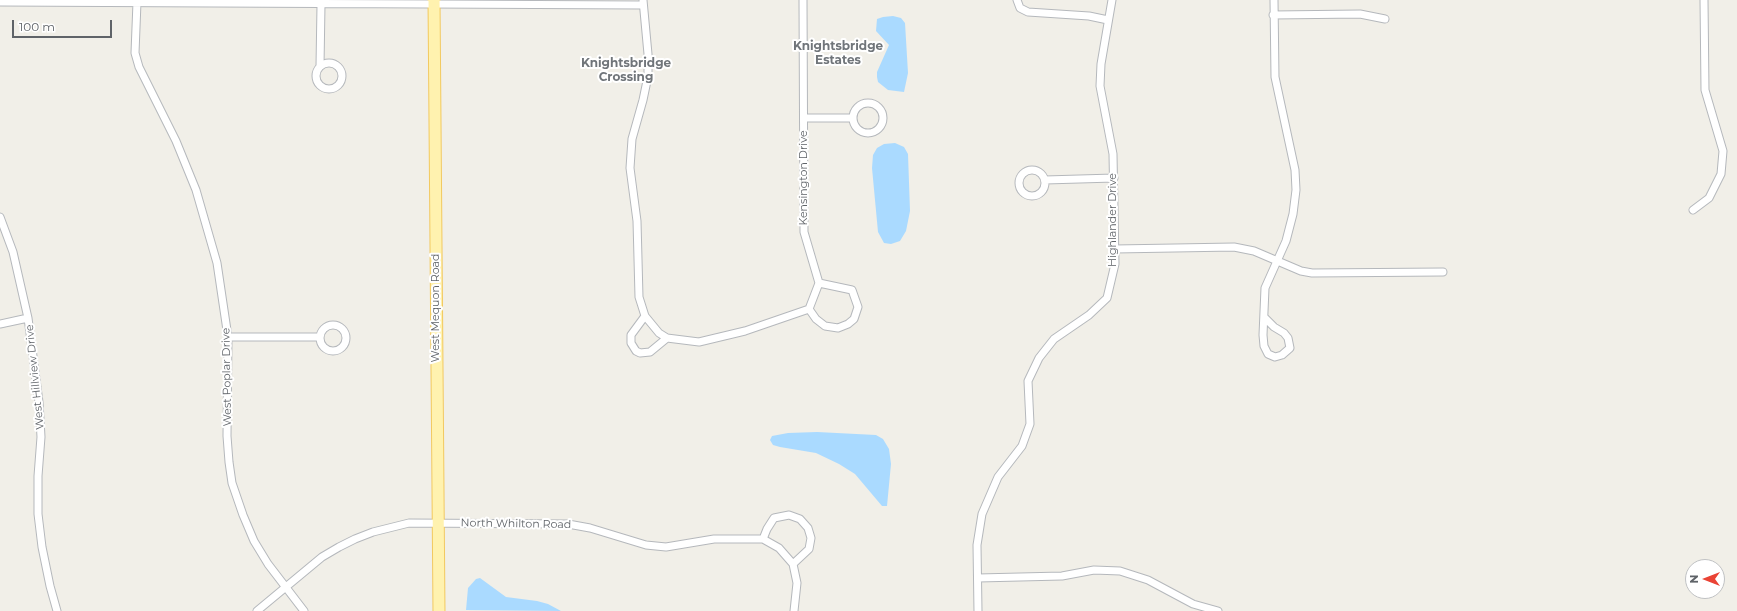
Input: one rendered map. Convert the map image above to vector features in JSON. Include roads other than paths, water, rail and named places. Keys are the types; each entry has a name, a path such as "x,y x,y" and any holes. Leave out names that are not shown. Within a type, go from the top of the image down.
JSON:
{"main road":[{"name":"West Mequon Road","path":"433,1 439,611"}],"street":[{"name":"Kensington Drive","path":"803,0 804,232 819,283"},
{"path":"1017,0 1020,8 1028,12 1090,16 1108,20"},
{"name":"Highlander Drive","path":"978,611 977,545 982,514 998,477 1022,446 1030,424 1028,381 1039,358 1054,339 1089,316 1107,298 1115,264 1113,154 1100,86 1101,64 1112,0"},
{"path":"1265,318 1288,338 1290,348 1282,356 1272,356 1266,350 1263,335 1266,288 1276,261 1286,241 1293,214 1296,190 1295,170 1275,78 1274,0"},
{"path":"1693,210 1709,198 1720,174 1723,151 1705,90 1704,0"},
{"path":"0,2 320,4 433,1 643,3 648,54 648,76 632,139 630,168 637,221 639,297 645,316 653,328 667,338 699,342 745,331 809,309 819,283 852,290 858,307 854,319 848,324 838,328 825,326 816,320 809,309"},
{"name":"West Poplar Drive","path":"137,2 135,53 139,67 176,142 196,190 217,263 228,337 227,436 228,462 232,483 254,541 268,564 304,611"},
{"path":"320,4 320,66"},
{"path":"1273,15 1360,14 1385,19"},
{"path":"868,103 877,106 883,119 878,128 870,133 860,131 856,128 853,118 853,114 859,106 868,103"},
{"path":"804,118 853,118"},
{"path":"1045,180 1114,178"},
{"name":"West Hillview Drive","path":"0,217 13,252 28,318 39,402 41,437 38,476 38,514 42,547 57,611"},
{"path":"1115,249 1234,248 1254,251 1301,271 1312,273 1443,272"},
{"path":"645,316 631,335 631,343 636,351 640,353 650,352 667,338"},
{"path":"0,324 28,318"},
{"path":"228,337 320,337"},
{"path":"763,539 774,518 790,515 800,519 808,528 811,538 809,550 793,564 797,583 794,611"},
{"name":"North Whilton Road","path":"257,611 322,557 355,538 388,527 409,523 568,524 590,528 646,545 666,547 714,539 763,539 779,548 793,564"},
{"path":"978,578 1062,576 1094,570 1120,571 1148,580 1193,604 1218,611"}],"water":[{"path":"893,16 901,18 905,23 908,73 904,92 888,90 878,82 877,77 877,72 889,45 876,31 877,19"},
{"path":"895,143 904,147 908,154 910,211 906,231 900,241 891,244 884,243 878,232 872,168 873,155 877,148 884,144"},
{"path":"817,432 876,435 883,439 889,449 891,464 887,506 882,506 855,474 839,464 816,453 773,445 770,440 772,436 788,433"},
{"path":"480,578 506,597 537,601 548,604 561,611 466,610 468,588 476,579"}],"district":[{"name":"Knightsbridge Estates","path":"838,53"},
{"name":"Knightsbridge Crossing","path":"626,70"}]}
